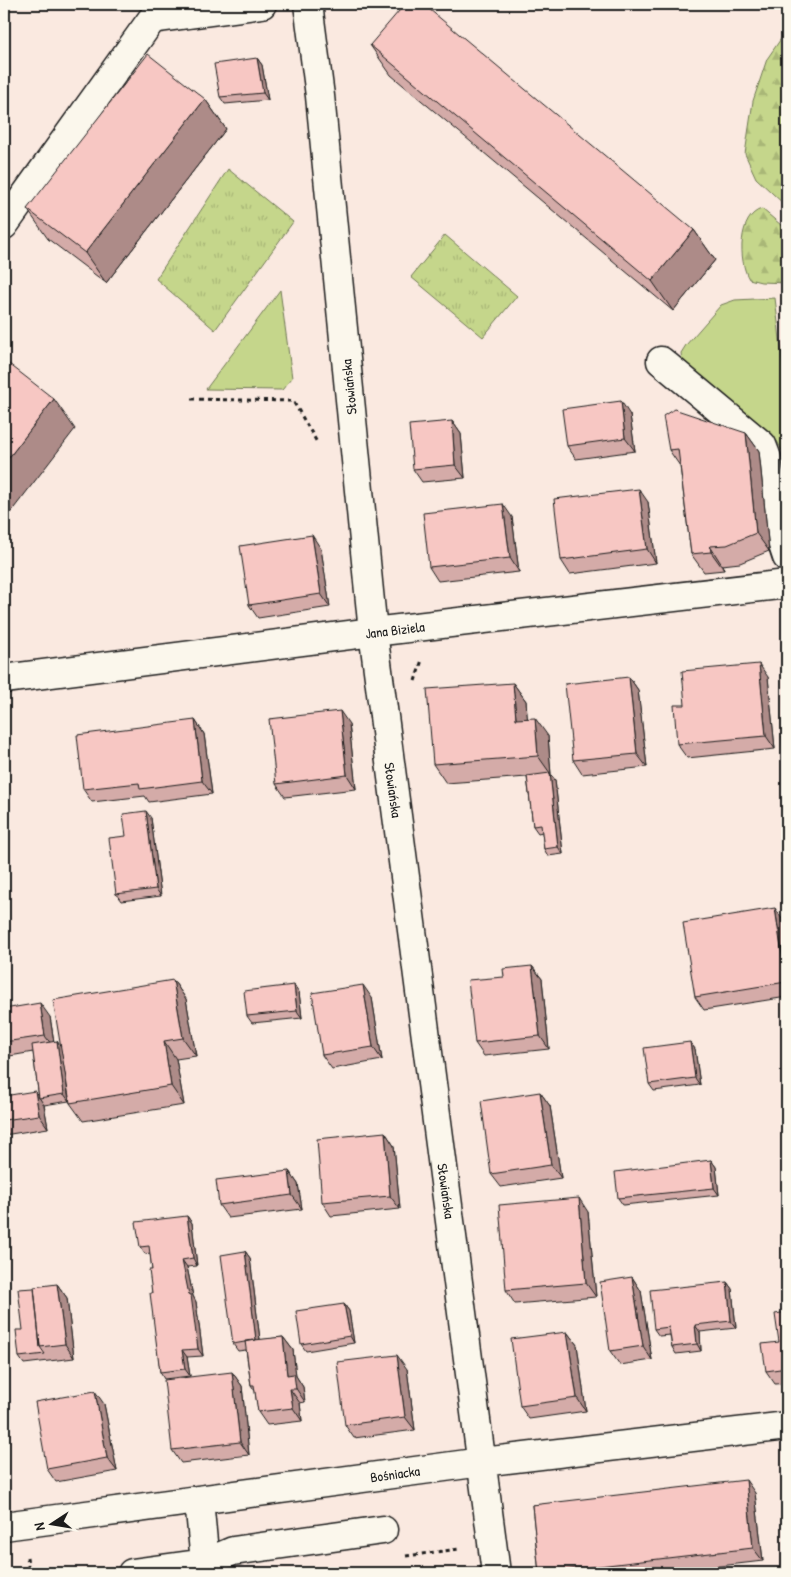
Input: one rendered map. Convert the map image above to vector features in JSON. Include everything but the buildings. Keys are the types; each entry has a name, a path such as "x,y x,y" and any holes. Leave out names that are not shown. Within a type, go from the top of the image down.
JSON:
{"street":[{"path":"4,225 152,20 262,4"},
{"name":"Słowiańska","path":"308,4 321,106 373,632 496,1573"},
{"path":"661,361 762,444 767,458 776,524 787,557"},
{"name":"Jana Biziela","path":"4,679 373,632 787,584"},
{"name":"Bośniacka","path":"4,1526 482,1462 787,1426"},
{"path":"199,1500 206,1568"},
{"path":"132,1573 206,1568 233,1551 383,1530"}],"path":[{"path":"191,399 292,401 324,452"}],"green space":[{"path":"787,30 787,207 756,178 745,154 753,101 767,59"},
{"path":"228,169 293,222 215,330 156,279"},
{"path":"762,209 787,230 787,283 761,282 749,279 745,271 742,251 744,229 754,213"},
{"path":"445,235 517,296 483,337 411,277"},
{"path":"280,290 292,378 282,390 206,389"},
{"path":"775,298 787,397 787,479 784,454 777,441 682,361 681,353 721,305 735,300"}]}
